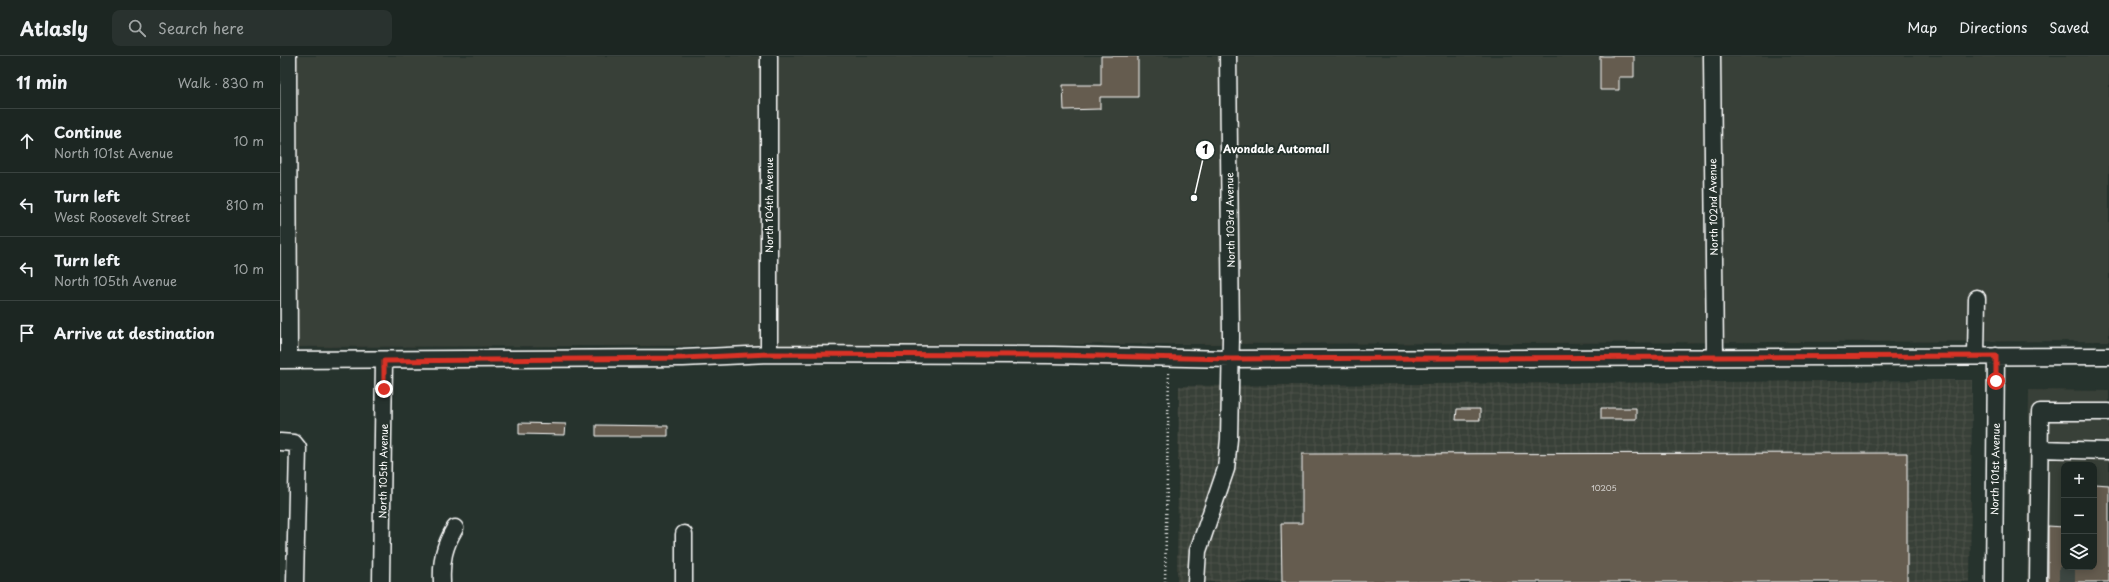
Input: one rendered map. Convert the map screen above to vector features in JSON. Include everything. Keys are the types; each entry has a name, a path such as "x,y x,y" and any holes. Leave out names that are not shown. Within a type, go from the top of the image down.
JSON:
{"street":[{"path":"288,56 284,360 384,361 683,358 769,354 1054,355 1230,359 2109,356"},
{"name":"North 104th Avenue","path":"769,56 769,354"},
{"name":"North 103rd Avenue","path":"1196,582 1198,551 1226,469 1229,439 1230,359 1228,56"},
{"name":"North 102nd Avenue","path":"1712,56 1715,358"},
{"path":"1976,356 1977,298"},
{"name":"North 101st Avenue","path":"1994,582 1996,356"},
{"name":"North 105th Avenue","path":"381,582 384,361"},
{"path":"2038,582 2040,412 2109,412"},
{"path":"280,442 294,444 298,448 295,582"},
{"path":"2040,449 2068,458 2109,451"},
{"path":"442,582 445,547 455,528"},
{"path":"684,534 684,582"}],"path":[{"path":"1165,582 1169,358"}],"shaded area":[{"path":"280,56 2109,56 2109,341 280,347"},
{"path":"1972,380 1970,582 1177,582 1179,386"},
{"path":"2029,390 2109,391 2109,582 2027,582"}],"building":[{"path":"1101,56 1138,56 1138,97 1100,97 1100,109 1064,110 1063,85 1101,85"},
{"path":"1600,56 1634,56 1634,77 1619,77 1619,90 1600,90"},
{"path":"1601,408 1636,408 1636,419 1601,419"},
{"path":"1457,409 1480,409 1480,420 1456,420"},
{"path":"519,423 566,424 565,435 519,434"},
{"path":"596,425 668,426 668,436 596,436"},
{"path":"1907,453 1907,582 1282,582 1281,523 1302,523 1302,454"},
{"path":"2097,484 2109,485 2109,582 2048,582 2048,526 2061,527 2061,570 2097,570"}],"tunnel":[{"path":"2067,570 2067,582"}],"place":[{"name":"Avondale Automall","path":"1194,198"}],"route":[{"path":"384,389 384,361 683,358 769,354 1054,355 1230,359 1996,356 1996,381"}]}
